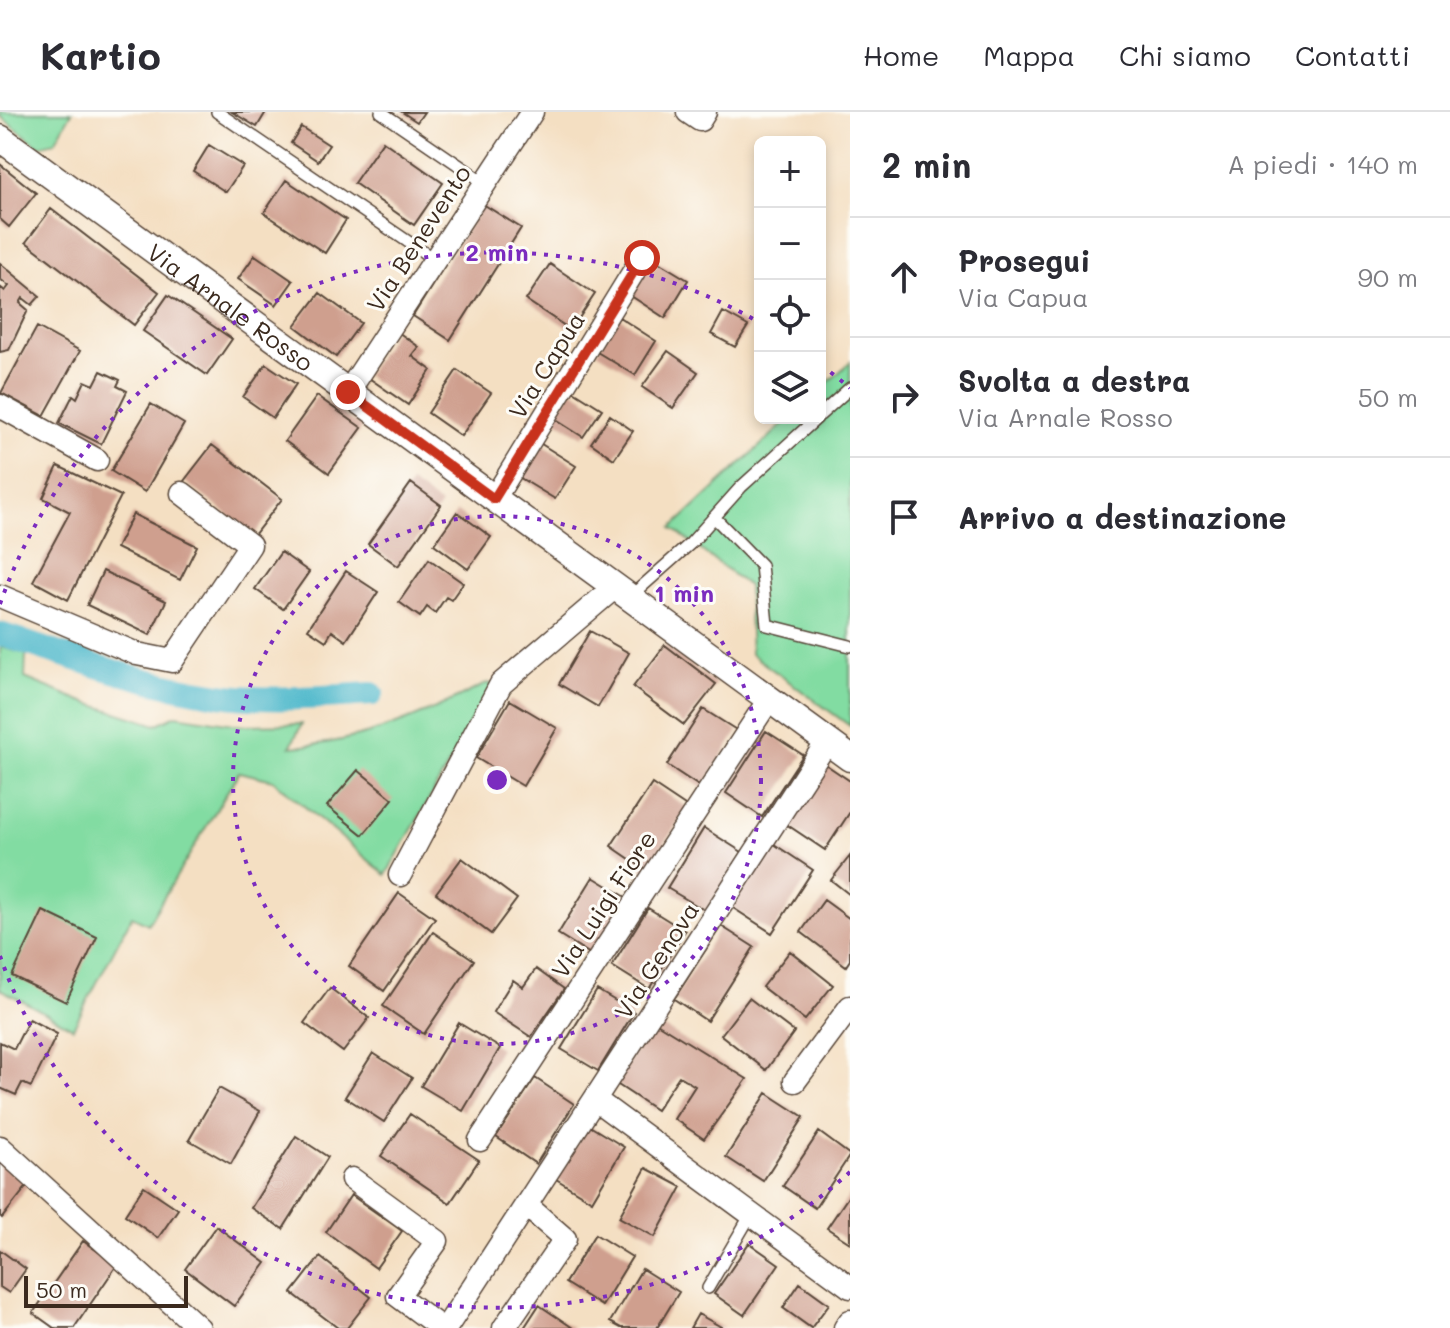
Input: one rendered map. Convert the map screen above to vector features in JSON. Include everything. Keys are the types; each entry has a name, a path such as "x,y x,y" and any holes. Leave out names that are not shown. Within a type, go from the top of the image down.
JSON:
{"street":[{"name":"Via Benevento","path":"348,392 532,112"},
{"path":"688,112 700,120 705,112"},
{"name":"Via Arnale Rosso","path":"0,138 850,758"},
{"name":"Via Capua","path":"494,499 642,258"},
{"path":"0,406 97,460"},
{"path":"0,596 137,654 172,661 250,545 182,493"},
{"path":"400,875 501,684 616,588"},
{"name":"Via Luigi Fiore","path":"480,1140 770,698"},
{"name":"Via Genova","path":"444,1328 597,1101 827,742"},
{"path":"795,1081 850,1007"},
{"path":"597,1101 850,1287"},
{"path":"0,1147 199,1328"},
{"path":"352,1179 437,1241 398,1296 444,1328"},
{"path":"504,1328 565,1239 527,1206"},
{"path":"845,1328 850,1321"}],"lane":[{"path":"217,112 435,260"},
{"path":"381,112 485,183"},
{"path":"826,409 850,388"},
{"path":"616,588 640,584 691,543 810,424"},
{"path":"714,517 761,565 767,625 850,646"},
{"path":"708,1288 750,1216"}],"green space":[{"path":"0,112 72,112 55,142 39,146 0,116"},
{"path":"850,362 850,726 751,654 748,586 672,528 784,424 826,424 826,384"},
{"path":"0,647 26,654 25,678 81,701 156,725 176,715 240,725 302,724 290,747 343,740 392,726 488,683 494,685 386,875 273,780 239,772 148,924 132,916 73,1028 0,989"}],"building":[{"path":"232,112 266,112 257,127"},
{"path":"402,112 424,112 417,122"},
{"path":"301,127 329,145 318,161 291,143"},
{"path":"383,141 443,183 414,225 354,183"},
{"path":"209,145 243,166 226,192 193,171"},
{"path":"0,164 36,193 9,227 0,219"},
{"path":"286,180 346,220 325,253 264,213"},
{"path":"483,204 521,228 450,340 413,316"},
{"path":"51,209 159,292 134,325 26,242"},
{"path":"255,255 293,281 276,305 238,279"},
{"path":"650,257 688,280 665,318 628,294"},
{"path":"0,263 40,296 32,305 23,298 20,303 28,310 9,350 0,352 0,287 5,291 9,286 0,279"},
{"path":"550,264 595,294 571,330 526,300"},
{"path":"320,293 361,323 336,357 295,326"},
{"path":"168,295 232,339 207,375 143,331"},
{"path":"723,312 748,326 735,347 711,334"},
{"path":"619,317 656,341 635,375 597,352"},
{"path":"37,327 80,351 44,416 1,393"},
{"path":"395,330 419,347 412,356 431,370 408,405 366,376"},
{"path":"668,351 698,372 673,408 642,387"},
{"path":"266,364 296,384 273,418 243,397"},
{"path":"457,370 491,393 461,436 428,413"},
{"path":"101,371 120,380 117,386 127,391 101,444 59,423 73,395 77,398 85,381 94,385"},
{"path":"572,390 602,409 583,437 553,418"},
{"path":"317,396 362,428 329,473 285,441"},
{"path":"151,404 184,424 145,492 111,471"},
{"path":"610,415 633,431 614,459 591,443"},
{"path":"538,442 576,466 555,499 517,476"},
{"path":"212,445 282,499 254,535 184,481"},
{"path":"58,466 121,496 68,600 33,581 70,512 43,498"},
{"path":"411,483 441,505 398,566 368,544"},
{"path":"457,512 491,537 468,569 434,544"},
{"path":"133,514 197,546 180,580 116,548"},
{"path":"281,552 309,572 283,609 255,589"},
{"path":"429,559 463,583 451,600 446,597 435,613 427,607 420,617 399,602"},
{"path":"103,571 166,601 150,635 87,605"},
{"path":"346,571 378,592 346,641 332,631 326,641 308,629"},
{"path":"590,631 629,653 598,707 559,684"},
{"path":"665,645 716,684 684,725 633,687"},
{"path":"510,700 557,728 523,786 476,758"},
{"path":"703,709 738,731 702,788 667,765"},
{"path":"766,731 803,755 762,817 726,793"},
{"path":"825,764 850,781 850,812 825,850 786,824"},
{"path":"358,770 393,799 363,835 327,806"},
{"path":"652,784 688,808 646,870 611,846"},
{"path":"704,828 742,852 706,911 667,888"},
{"path":"771,842 813,870 772,933 730,906"},
{"path":"850,856 850,895 831,880"},
{"path":"462,858 517,899 491,934 436,893"},
{"path":"593,877 626,897 592,955 558,934"},
{"path":"399,893 435,918 384,991 349,966"},
{"path":"824,900 850,919 850,960 846,966 801,932"},
{"path":"648,908 685,931 649,989 612,966"},
{"path":"43,911 97,937 66,1002 12,976"},
{"path":"721,926 754,947 707,1021 674,999"},
{"path":"433,932 474,960 424,1034 383,1006"},
{"path":"790,951 833,985 805,1020 762,987"},
{"path":"536,969 564,989 531,1037 493,1012 513,980 523,987"},
{"path":"330,988 369,1018 343,1052 304,1023"},
{"path":"597,990 634,1012 598,1071 561,1049"},
{"path":"749,998 794,1032 766,1070 721,1035"},
{"path":"29,1019 57,1034 31,1087 22,1083 16,1095 0,1088 0,1042 14,1049"},
{"path":"655,1022 747,1079 704,1139 674,1119 695,1086 679,1076 656,1110 615,1083"},
{"path":"459,1023 500,1048 463,1111 421,1086"},
{"path":"373,1053 412,1078 384,1122 345,1097"},
{"path":"535,1078 574,1104 536,1164 496,1137"},
{"path":"219,1088 260,1111 231,1164 189,1140"},
{"path":"767,1093 804,1117 763,1181 726,1157"},
{"path":"410,1114 479,1160 450,1203 381,1156"},
{"path":"588,1125 624,1147 592,1201 556,1179"},
{"path":"819,1132 850,1155 815,1208 783,1186"},
{"path":"296,1136 328,1157 283,1229 251,1208"},
{"path":"0,1162 28,1185 2,1218 0,1216"},
{"path":"646,1168 682,1187 655,1237 619,1217"},
{"path":"144,1186 178,1209 158,1238 125,1215"},
{"path":"850,1194 850,1243 827,1228"},
{"path":"351,1195 402,1231 376,1268 326,1232"},
{"path":"216,1226 266,1263 234,1306 185,1269"},
{"path":"595,1234 632,1257 602,1306 565,1283"},
{"path":"83,1241 117,1265 74,1328 54,1328 33,1313"},
{"path":"749,1243 779,1264 744,1315 714,1294"},
{"path":"0,1250 26,1269 9,1293 0,1287"},
{"path":"320,1257 371,1297 347,1328 338,1328 292,1293"},
{"path":"642,1269 679,1292 657,1328 621,1328 610,1322"},
{"path":"800,1283 829,1304 811,1328 783,1308"},
{"path":"539,1305 573,1328 524,1328"},
{"path":"698,1314 723,1328 690,1328"}],"waterway":[{"path":"0,634 135,677 219,695 276,699 372,694"}],"route":[{"path":"348,392 494,499 642,258"}]}
